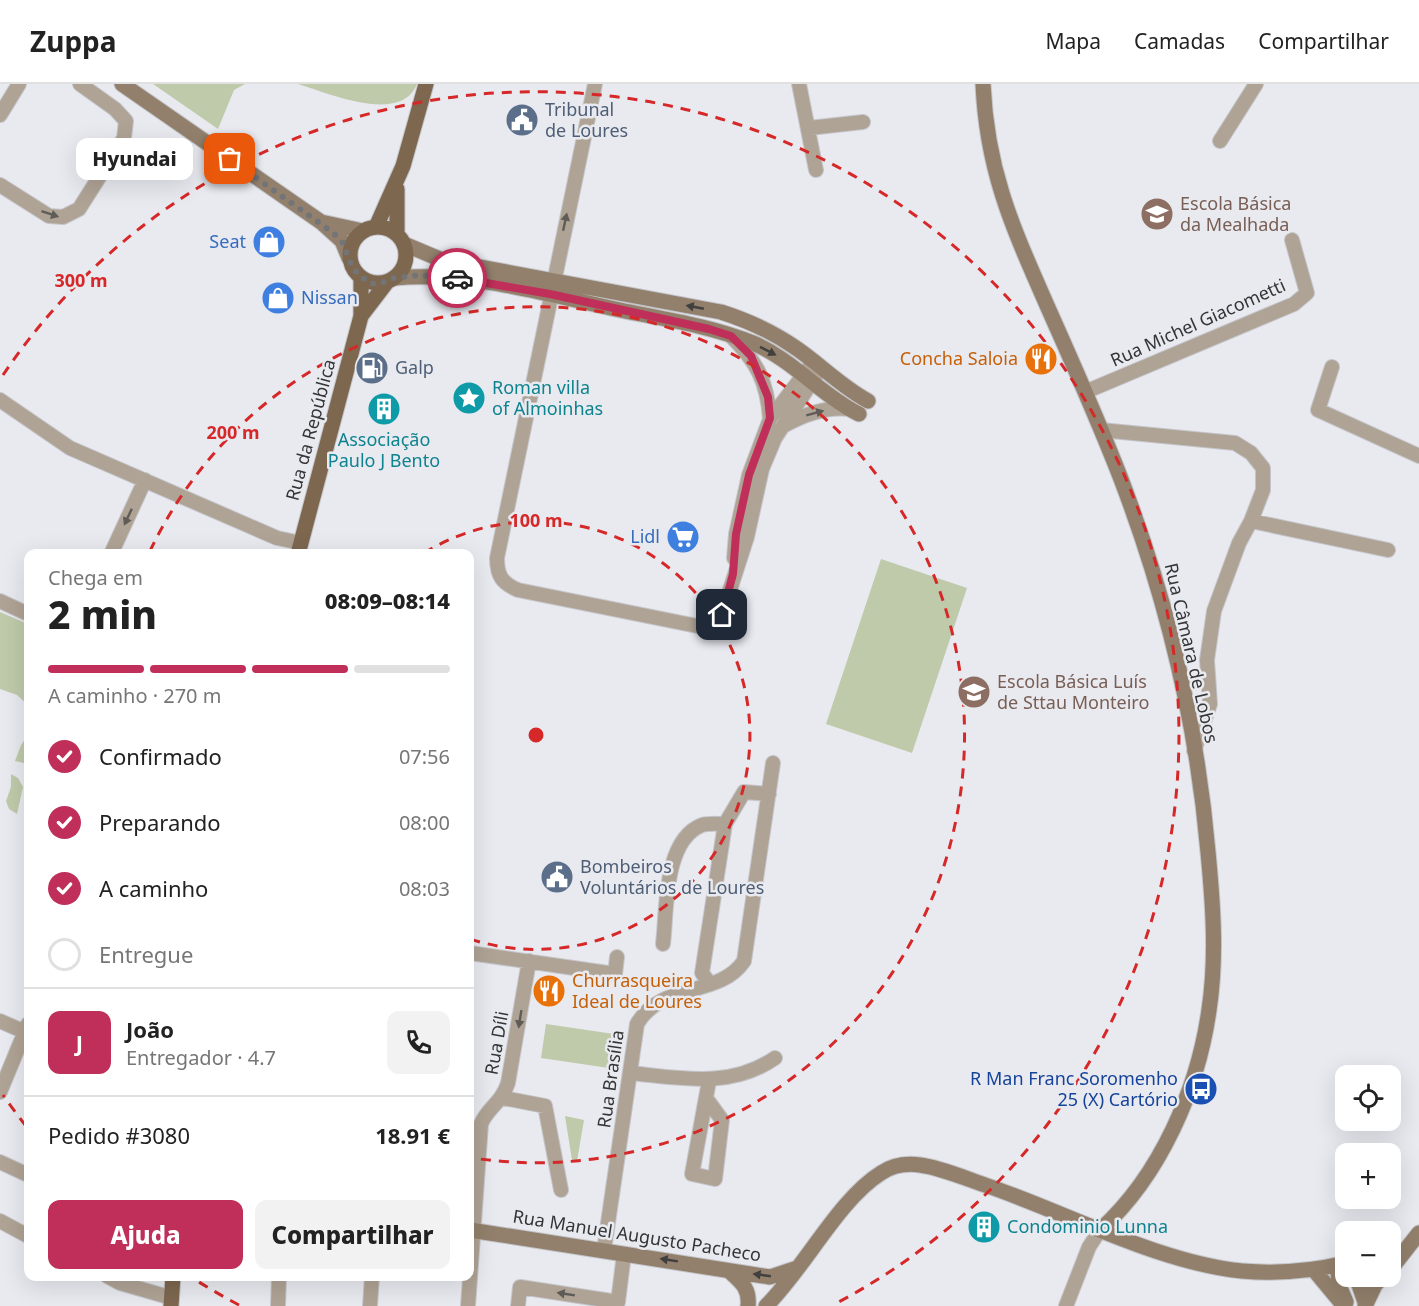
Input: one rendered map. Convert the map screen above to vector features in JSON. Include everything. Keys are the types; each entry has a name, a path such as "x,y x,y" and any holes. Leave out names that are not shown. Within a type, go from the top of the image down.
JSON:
{"main road":[{"path":"397,183 405,266 391,280 378,284 361,279 353,269 349,258 355,238 370,229 397,183 426,84"},
{"path":"370,229 401,239"},
{"name":"Rua da República","path":"300,548 361,316 361,279"},
{"name":"Rua da República","path":"361,316 391,280"},
{"path":"171,1302 173,1281"}],"street":[{"path":"0,115 19,84"},
{"path":"0,185 49,216 63,217 79,209 124,138 126,122 115,109 80,84"},
{"path":"122,84 321,222 342,241 349,258"},
{"path":"595,84 551,287 497,558 499,577 505,584 518,590 714,631 719,627 733,574 747,537 760,477 783,426 818,365"},
{"path":"799,84 816,170"},
{"name":"Rua Câmara de Lobos","path":"983,84 985,128 999,193 1101,430 1135,517 1156,584 1183,689 1204,810 1213,898 1214,954 1209,1011 1192,1079 1175,1123 1153,1164 1125,1207 1100,1230"},
{"path":"1220,141 1256,84"},
{"path":"809,128 863,122"},
{"path":"321,222 370,229"},
{"path":"401,239 442,260 731,336 777,355 808,380 859,408"},
{"name":"Rua Michel Giacometti","path":"1085,392 1294,304 1306,293 1292,240"},
{"path":"391,280 446,276 551,287 721,312 770,333 818,365 846,388 859,408"},
{"path":"731,336 751,356 762,378 768,397 770,418"},
{"path":"1332,368 1318,410 1419,456"},
{"path":"733,574 736,534 749,475 770,418 808,380"},
{"path":"0,400 70,448 300,548"},
{"path":"783,426 814,412 836,407 859,408"},
{"path":"1101,430 1235,443 1251,453 1263,468 1263,490 1251,521 1239,543 1214,611 1207,660 1210,704 1194,751"},
{"path":"113,549 145,480"},
{"path":"1251,521 1388,550"},
{"path":"0,601 24,612"},
{"name":"Rua Brasília","path":"604,1251 637,1024 645,1011 672,994 710,984 738,970 744,961 773,764"},
{"path":"710,984 702,973 725,824 744,792 769,794"},
{"path":"663,944 665,898 670,872 680,849 688,836 702,825 725,824"},
{"path":"474,954 615,974 617,957"},
{"name":"Rua Díli","path":"474,1206 481,1124 487,1113 503,1098 514,1058 529,962"},
{"path":"0,1022 24,1027"},
{"path":"0,1092 24,1035"},
{"path":"630,1073 709,1081 739,1076 760,1069 775,1058"},
{"path":"706,1098 722,1120 715,1179 692,1174 709,1081"},
{"path":"503,1098 545,1106 561,1190"},
{"path":"0,1162 24,1173"},
{"path":"766,1306 784,1289 797,1268 866,1185 894,1166 908,1164 937,1169 994,1188 1100,1230 1188,1259 1241,1271 1314,1270 1335,1265"},
{"path":"0,1221 24,1234"},
{"name":"Rua Manuel Augusto Pacheco","path":"474,1230 770,1277 797,1268"},
{"path":"1066,1306 1089,1247 1100,1230"},
{"path":"1401,1244 1418,1234"},
{"path":"1401,1255 1418,1234"},
{"path":"518,1306 520,1287 618,1302 624,1254"},
{"path":"726,1269 744,1284 748,1294 748,1306"},
{"path":"1314,1270 1346,1306"},
{"path":"116,1281 171,1302"},
{"path":"278,1306 279,1281"},
{"path":"370,1306 372,1281"},
{"name":"Rua Díli","path":"468,1306 469,1281"},
{"path":"1340,1287 1346,1306"},
{"path":"1360,1287 1365,1304"},
{"path":"1365,1304 1374,1287"}],"green space":[{"path":"153,84 245,84 234,90 218,129"},
{"path":"298,84 417,84 409,96 396,103 380,104 345,99"},
{"path":"881,559 967,588 912,753 826,724"},
{"path":"0,612 24,622 24,701 17,695 0,689"},
{"path":"24,741 24,763 15,761"},
{"path":"11,774 18,778 23,787 17,814 9,809 6,801 11,787"},
{"path":"546,1024 614,1034 609,1068 541,1058"},
{"path":"565,1116 584,1120 577,1161 572,1160"}],"way so far":[{"path":"230,159 321,222 342,241 353,269 361,279 378,284 394,278 421,275 457,278"}],"place":[{"name":"Tribunal de Loures","path":"522,120"},
{"name":"Hyundai","path":"230,159"},
{"name":"Escola Básica da Mealhada","path":"1157,214"},
{"name":"Seat","path":"269,242"},
{"name":"Nissan","path":"278,298"},
{"name":"Concha Saloia","path":"1041,359"},
{"name":"Galp","path":"372,368"},
{"name":"Roman villa of Almoinhas","path":"469,398"},
{"name":"Associação Paulo J Bento","path":"384,409"},
{"name":"Lidl","path":"683,537"},
{"name":"Escola Básica Luís de Sttau Monteiro","path":"974,692"},
{"name":"Bombeiros Voluntários de Loures","path":"557,877"},
{"name":"Churrasqueira Ideal de Loures","path":"549,991"},
{"name":"R Man Franc Soromenho 25 (X) Cartório","path":"1201,1089"},
{"name":"Condominio Lunna","path":"984,1227"}],"route":[{"path":"457,278 550,294 709,329 731,336 751,356 768,397 770,418 749,475 736,534 733,574 722,615"}]}
